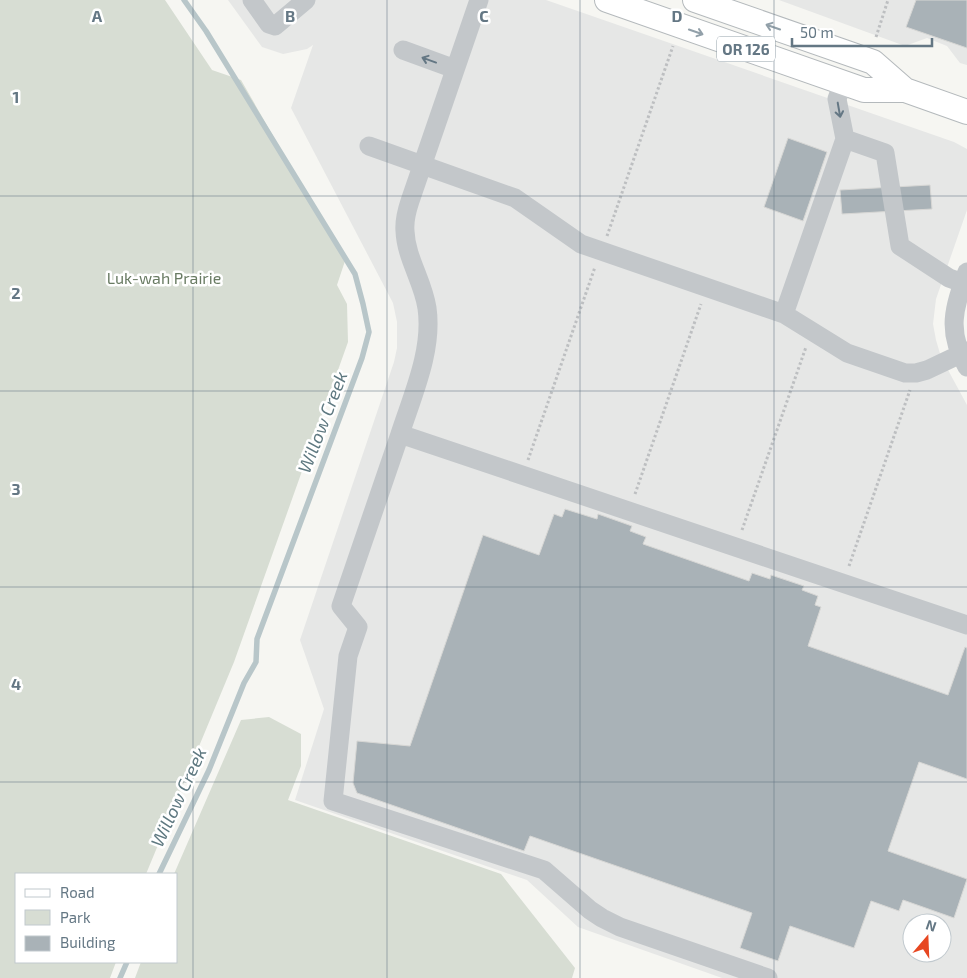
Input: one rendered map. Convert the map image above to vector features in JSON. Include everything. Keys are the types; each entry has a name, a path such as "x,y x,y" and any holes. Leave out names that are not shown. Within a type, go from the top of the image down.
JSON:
{"main road":[{"name":"OR 126","path":"607,0 864,90 905,90 967,112"},
{"name":"OR 126","path":"695,0 873,62 905,90"}],"street":[{"path":"252,0 269,24 275,26 302,1"},
{"path":"479,0 410,200 405,230 408,252 427,306 427,346 420,374 341,606 358,627 348,656 333,801 544,870 590,910 620,927 768,978"},
{"path":"403,50 455,69"},
{"path":"784,314 844,139 838,99 842,82"},
{"path":"369,146 515,198 580,244 784,314 848,353 905,373 916,373 964,357 954,337 953,322 955,306 965,277 950,278 900,246 885,153 844,139"},
{"path":"400,434 967,625"}],"path":[{"path":"876,37 888,0"},
{"path":"629,511 706,288"},
{"path":"736,547 811,331"},
{"path":"844,584 916,373"}],"shaded area":[{"path":"228,0 546,0 954,142 967,149 967,210 936,299 933,324 941,357 967,405 967,978 722,978 578,927 527,880 295,800 324,709 300,640 394,362 397,348 397,322 393,303 291,108 313,45 307,49 283,54 262,47"},
{"path":"779,0 967,0 967,65 960,63 947,46 927,38 905,46"}],"green space":[{"name":"Luk-wah Prairie","path":"0,0 165,0 212,70 241,80 345,261 337,285 347,304 348,342 234,662 146,873 15,873 15,963 116,963 110,978 0,978"},
{"path":"269,717 301,734 301,766 288,800 501,874 575,968 572,978 135,978 141,963 178,963 178,873 174,873 241,720"}],"building":[{"path":"916,0 967,0 967,48 906,27"},
{"path":"788,138 827,152 803,221 764,207"},
{"path":"930,185 932,209 842,214 840,190"},
{"path":"565,509 597,519 598,514 632,526 630,531 646,537 643,544 749,581 752,573 770,579 771,575 804,586 802,590 818,596 815,605 821,607 808,646 948,695 965,647 967,648 967,779 919,762 888,851 967,879 954,918 952,917 952,913 940,913 903,900 899,911 871,901 854,948 790,926 778,961 740,948 752,913 530,836 524,851 357,793 353,783 357,741 410,746 483,535 539,555 554,514 562,517"}],"waterway":[{"name":"Willow Creek","path":"159,873 209,770 244,683 256,662 257,639 362,358 369,332 355,274 206,31 184,0"},
{"name":"Willow Creek","path":"120,978 127,963"}]}
